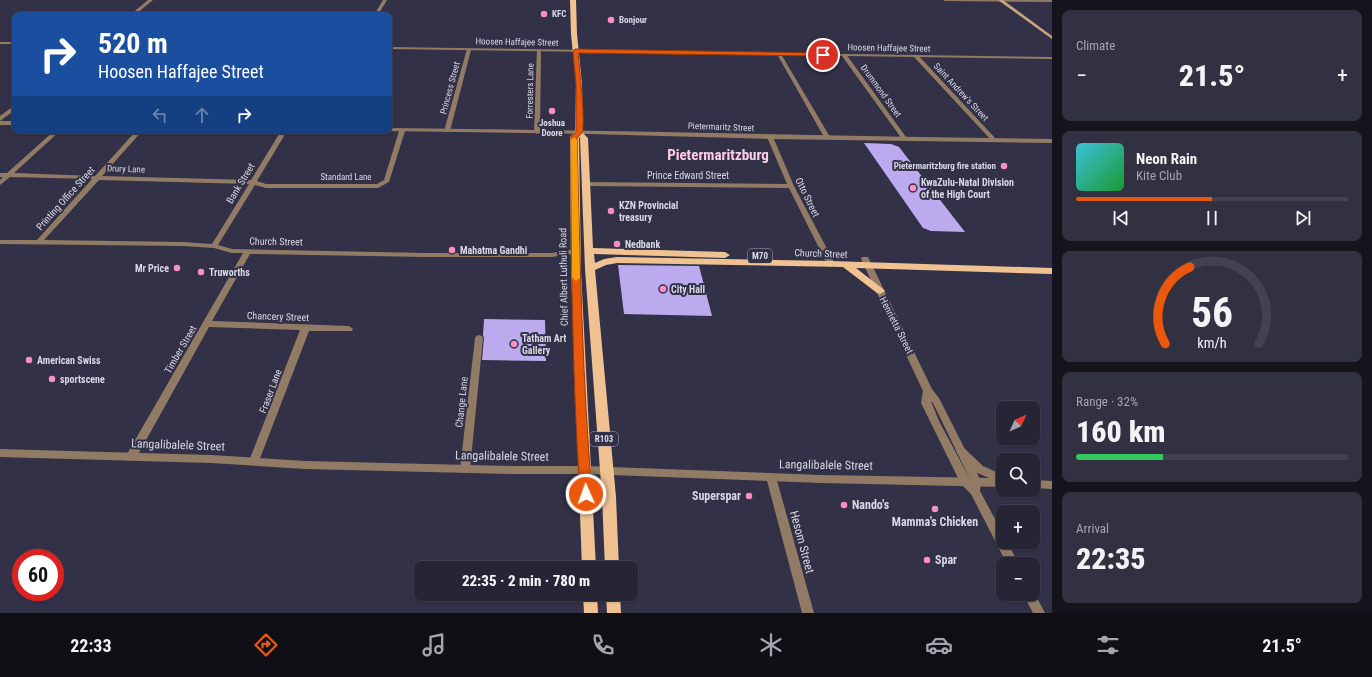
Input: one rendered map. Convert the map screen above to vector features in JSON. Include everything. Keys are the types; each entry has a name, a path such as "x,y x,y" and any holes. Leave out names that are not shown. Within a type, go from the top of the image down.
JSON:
{"main road":[{"name":"Chief Albert Luthuli Road","path":"573,0 579,132 584,138 590,269 607,471 612,561"},
{"path":"1001,0 1052,38"},
{"name":"Chief Albert Luthuli Road","path":"579,132 574,137 576,256 589,561"},
{"name":"Church Street","path":"589,251 1052,271"},
{"name":"Church Street","path":"590,269 604,262 617,260 829,261 845,265 867,263 1052,264"},
{"path":"845,265 858,273 880,291"},
{"path":"590,601 591,613"},
{"path":"613,601 614,613"}],"street":[{"path":"136,12 151,0"},
{"path":"378,12 385,0"},
{"path":"945,0 1052,1"},
{"path":"0,43 12,43"},
{"name":"Hoosen Haffajee Street","path":"392,48 1052,58"},
{"name":"Princess Street","path":"447,131 469,50"},
{"name":"Forresters Lane","path":"537,132 539,50"},
{"path":"779,54 827,137"},
{"name":"Drummond Street","path":"844,55 904,138"},
{"name":"Saint Andrew's Street","path":"916,56 994,140"},
{"path":"0,119 12,109"},
{"path":"0,122 12,123"},
{"name":"Pietermaritz Street","path":"392,130 579,132 770,137 1052,141"},
{"name":"Standard Lane","path":"252,182 266,186 382,185 387,181 402,131"},
{"path":"0,183 54,134"},
{"name":"Printing Office Street","path":"39,242 136,134"},
{"name":"Bank Street","path":"214,246 282,134"},
{"name":"Otto Street","path":"770,137 791,186 829,261"},
{"name":"Drury Lane","path":"0,175 252,182"},
{"name":"Prince Edward Street","path":"586,184 791,186"},
{"name":"Church Street","path":"0,242 214,246 228,250 248,251 426,255 576,256"},
{"name":"Timber Street","path":"131,457 248,251"},
{"name":"Henrietta Street","path":"867,263 928,391 936,401 961,451 1010,557"},
{"name":"Chancery Street","path":"206,324 349,329"},
{"name":"Fraser Lane","path":"254,461 305,328"},
{"name":"Change Lane","path":"465,469 480,338"},
{"name":"Henrietta Street","path":"928,391 926,403 965,481 976,486"},
{"path":"961,451 979,469 996,478"},
{"name":"Langalibalele Street","path":"0,453 254,461 305,465 585,470 771,477 965,481"},
{"name":"Hesom Street","path":"771,477 808,613"},
{"path":"976,486 996,482"},
{"path":"1040,484 1052,484"},
{"path":"1033,601 1039,613"}],"building":[{"name":"KwaZulu-Natal Division of the High Court","path":"864,143 891,144 899,147 965,232 931,231 923,228"},
{"name":"City Hall","path":"618,265 699,266 712,316 624,314"},
{"name":"Tatham Art Gallery","path":"484,319 545,320 546,361 482,360"}],"slow traffic":[{"path":"574,140 576,278"}],"place":[{"name":"KFC","path":"544,14"},
{"name":"Bonjour","path":"611,20"},
{"name":"Joshua Doore","path":"552,111"},
{"name":"Pietermaritzburg fire station","path":"1004,166"},
{"name":"KwaZulu-Natal Division of the High Court","path":"913,188"},
{"name":"KZN Provincial treasury","path":"611,211"},
{"name":"Nedbank","path":"617,244"},
{"name":"Mahatma Gandhi","path":"452,250"},
{"name":"Mr Price","path":"177,268"},
{"name":"Truworths","path":"201,272"},
{"name":"City Hall","path":"663,289"},
{"name":"Tatham Art Gallery","path":"514,344"},
{"name":"American Swiss","path":"29,360"},
{"name":"sportscene","path":"52,379"},
{"name":"Superspar","path":"749,496"},
{"name":"Nando's","path":"844,505"},
{"name":"Mamma's Chicken","path":"935,509"},
{"name":"Spar","path":"927,560"}],"district":[{"name":"Pietermaritzburg","path":"718,155"}],"route":[{"path":"586,494 575,251 574,136 579,132 580,125 575,51 823,55"}]}
